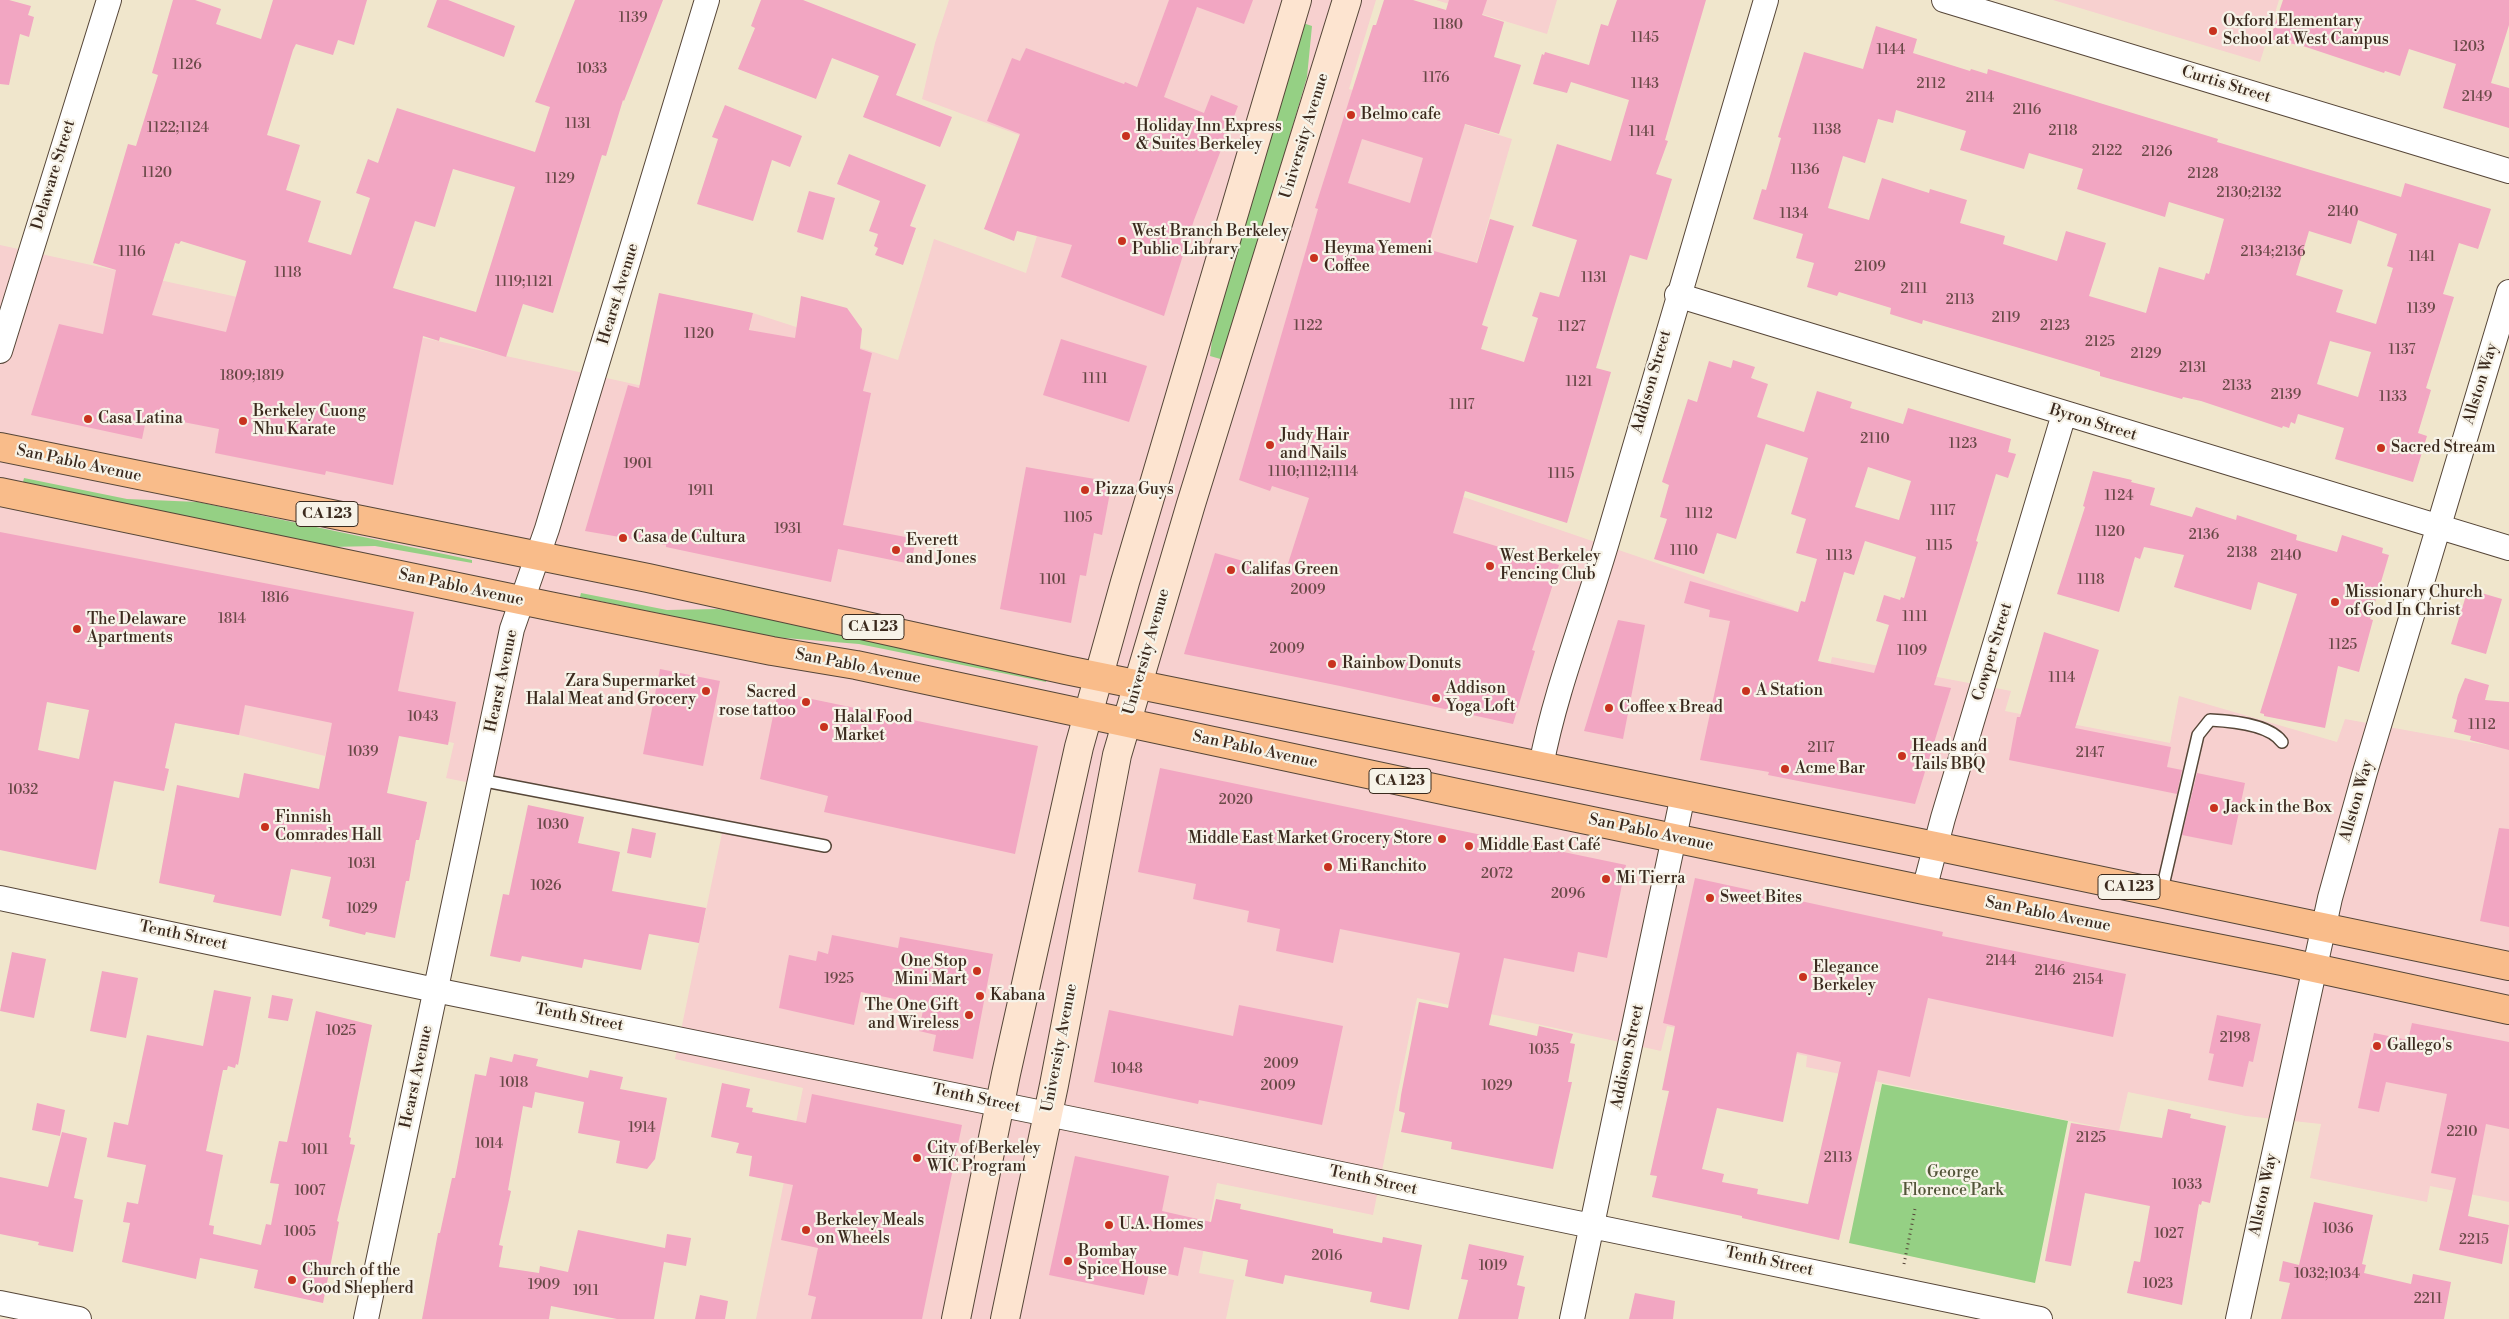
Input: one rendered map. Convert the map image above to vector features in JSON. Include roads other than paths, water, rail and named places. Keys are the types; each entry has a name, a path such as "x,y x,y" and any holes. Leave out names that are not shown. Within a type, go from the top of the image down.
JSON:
{"main road":[{"path":"956,1319 1000,1104 1088,714 1297,0"},
{"name":"University Avenue","path":"1005,1319 1117,755 1347,0"},
{"name":"San Pablo Avenue","path":"0,448 538,556 1098,676 1936,846 2509,966"},
{"name":"San Pablo Avenue","path":"0,492 522,601 772,651 856,665 1674,838 2313,968 2509,1010"}],"street":[{"name":"Delaware Street","path":"0,351 108,0"},
{"name":"Hearst Avenue","path":"366,1319 512,629 538,556 640,228 707,0"},
{"name":"Addison Street","path":"1541,766 1548,730 1592,593 1677,295 1766,0"},
{"name":"Curtis Street","path":"1944,0 2509,171"},
{"name":"Allston Way","path":"2238,1319 2323,927 2365,772 2509,292"},
{"name":"Byron Street","path":"1677,295 2509,548"},
{"name":"Cowper Street","path":"1924,890 2064,414"},
{"name":"Addison Street","path":"1572,1319 1683,795"},
{"name":"Tenth Street","path":"0,898 435,990 1773,1262 2040,1319"},
{"path":"0,1303 79,1319"}],"lane":[{"path":"2161,894 2198,735 2210,720 2234,721 2276,734 2282,742"},
{"path":"480,780 825,846"}],"place":[{"name":"Oxford Elementary School at West Campus","path":"2213,31"},
{"name":"Belmo cafe","path":"1351,115"},
{"name":"Holiday Inn Express & Suites Berkeley","path":"1126,136"},
{"name":"West Branch Berkeley Public Library","path":"1122,241"},
{"name":"Heyma Yemeni Coffee","path":"1314,258"},
{"name":"Casa Latina","path":"88,419"},
{"name":"Berkeley Cuong Nhu Karate","path":"243,421"},
{"name":"Judy Hair and Nails","path":"1270,445"},
{"name":"Sacred Stream","path":"2381,448"},
{"name":"Pizza Guys","path":"1085,490"},
{"name":"Casa de Cultura","path":"623,538"},
{"name":"Everett and Jones","path":"896,550"},
{"name":"West Berkeley Fencing Club","path":"1490,566"},
{"name":"Califas Green","path":"1231,570"},
{"name":"Missionary Church of God In Christ","path":"2335,602"},
{"name":"The Delaware Apartments","path":"77,629"},
{"name":"Rainbow Donuts","path":"1332,664"},
{"name":"Zara Supermarket Halal Meat and Grocery","path":"706,691"},
{"name":"A Station","path":"1746,691"},
{"name":"Addison Yoga Loft","path":"1436,698"},
{"name":"Sacred rose tattoo","path":"806,702"},
{"name":"Coffee x Bread","path":"1609,708"},
{"name":"Halal Food Market","path":"824,727"},
{"name":"Heads and Tails BBQ","path":"1902,756"},
{"name":"Acme Bar","path":"1785,769"},
{"name":"Jack in the Box","path":"2214,808"},
{"name":"Finnish Comrades Hall","path":"265,827"},
{"name":"Middle East Market Grocery Store","path":"1442,839"},
{"name":"Middle East Café","path":"1469,846"},
{"name":"Mi Ranchito","path":"1328,867"},
{"name":"Mi Tierra","path":"1606,879"},
{"name":"Sweet Bites","path":"1710,898"},
{"name":"One Stop Mini Mart","path":"977,971"},
{"name":"Elegance Berkeley","path":"1803,977"},
{"name":"Kabana","path":"980,996"},
{"name":"The One Gift and Wireless","path":"969,1015"},
{"name":"Gallego's","path":"2377,1046"},
{"name":"City of Berkeley WIC Program","path":"917,1158"},
{"name":"U.A. Homes","path":"1109,1225"},
{"name":"Berkeley Meals on Wheels","path":"806,1230"},
{"name":"Bombay Spice House","path":"1068,1261"},
{"name":"Church of the Good Shepherd","path":"292,1280"}],"park label":[{"name":"George Florence Park","path":"1953,1182"}]}
